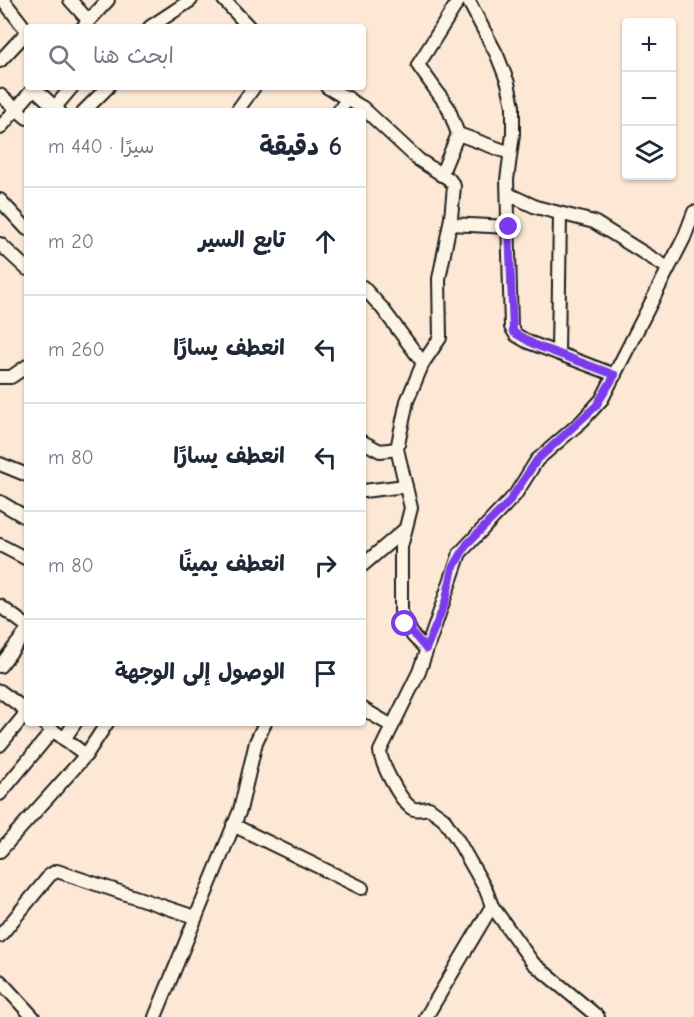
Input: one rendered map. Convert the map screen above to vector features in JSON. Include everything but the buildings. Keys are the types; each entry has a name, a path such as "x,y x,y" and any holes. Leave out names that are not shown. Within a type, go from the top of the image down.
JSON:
{"street":[{"path":"3,0 24,27"},
{"path":"70,0 86,24 108,0"},
{"path":"155,24 191,0"},
{"path":"224,0 246,24"},
{"path":"441,175 458,134 448,106 418,65 459,0"},
{"path":"468,0 491,43 508,83 513,106 507,180 511,327 516,335 528,342 615,375"},
{"path":"0,61 24,34"},
{"path":"0,128 32,90"},
{"path":"36,90 56,108"},
{"path":"58,108 70,90"},
{"path":"92,108 106,90"},
{"path":"239,108 252,90"},
{"path":"333,90 361,108"},
{"path":"0,95 24,116"},
{"path":"341,108 348,98"},
{"path":"366,111 419,160 454,186 450,224 439,279 440,334 423,363 407,401 397,449 411,513 404,530 401,612 413,636 426,649"},
{"path":"458,134 510,153"},
{"path":"508,194 561,214 594,222 668,267"},
{"path":"0,200 24,226"},
{"path":"598,1017 533,963 492,906 472,864 443,818 429,808 417,810 409,806 388,773 380,751 410,692 445,603 453,568 467,544 508,503 537,460 596,406 615,375 694,212"},
{"path":"558,353 561,214"},
{"path":"450,224 509,227"},
{"path":"0,244 24,266"},
{"path":"366,290 423,363"},
{"path":"0,377 11,377 24,368"},
{"path":"366,444 380,451 397,449"},
{"path":"0,464 24,474"},
{"path":"366,491 406,486"},
{"path":"0,502 24,516"},
{"path":"366,562 404,530"},
{"path":"0,545 24,557"},
{"path":"0,606 24,624"},
{"path":"0,666 24,635"},
{"path":"0,692 24,710"},
{"path":"366,711 392,726"},
{"path":"0,745 24,716"},
{"path":"64,739 73,726"},
{"path":"0,851 86,755 105,726"},
{"path":"155,1017 243,799 256,742 264,726"},
{"path":"0,794 48,727 86,755"},
{"path":"233,825 362,888"},
{"path":"0,936 50,875 57,871 195,917"},
{"path":"426,1017 492,906"},
{"path":"0,981 33,1017"}],"route":[{"path":"405,624 426,649 445,603 453,568 460,553 508,503 537,460 596,406 615,375 535,345 513,332 511,327 509,227"}]}
